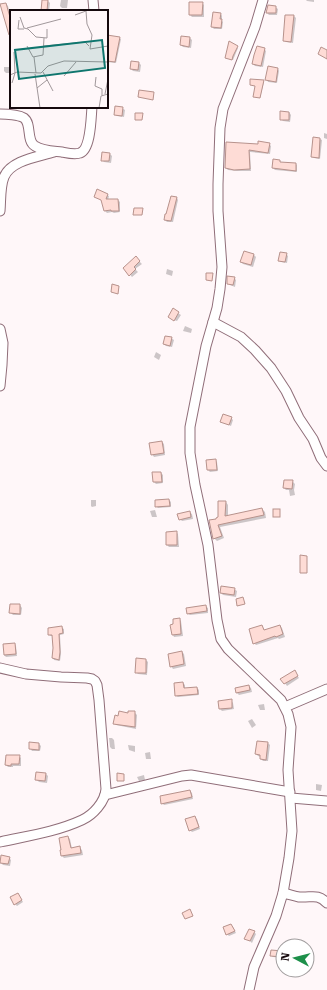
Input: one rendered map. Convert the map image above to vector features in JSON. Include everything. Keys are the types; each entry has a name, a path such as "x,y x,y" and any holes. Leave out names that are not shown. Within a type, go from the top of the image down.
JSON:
{"street":[{"path":"93,0 94,10"},
{"path":"249,990 254,967 276,916 283,893 289,858 292,831 288,770 291,727 288,714 282,700 228,649 221,639 217,620 208,545 190,453 190,427 206,346 217,308 220,289 222,267 218,211 220,128 223,109 255,27 263,0"},
{"path":"0,114 23,117 26,121 32,143 35,146 42,149 71,154 80,153 85,150 89,135 92,108"},
{"path":"0,212 1,188 4,176 10,168 19,162 57,152"},
{"path":"213,322 241,338 255,350 271,368 286,391 299,418 313,439 321,458 327,466"},
{"path":"0,329 3,343 0,386"},
{"path":"0,668 26,674 87,678 95,681 99,700 105,780 105,795 102,802 95,811 83,820 57,829 0,842"},
{"path":"285,707 327,689"},
{"path":"105,795 191,775 290,795 327,800"},
{"path":"283,893 301,897 320,897 327,903"}],"building":[{"path":"42,0 48,0 47,10 41,10"},
{"path":"189,2 203,2 202,15 189,15"},
{"path":"6,3 10,17 10,35 9,35 0,4"},
{"path":"268,5 276,6 276,13 266,13"},
{"path":"213,12 221,13 221,28 211,27"},
{"path":"285,15 294,15 291,42 283,41"},
{"path":"108,35 120,37 115,62 108,61"},
{"path":"181,36 190,37 189,47 180,45"},
{"path":"229,41 238,46 232,60 225,58"},
{"path":"257,46 265,48 261,66 252,64"},
{"path":"321,47 327,50 327,59 318,54"},
{"path":"131,61 139,62 138,70 130,69"},
{"path":"268,66 278,68 276,82 265,80"},
{"path":"250,79 264,80 260,98 253,97 255,86 250,85"},
{"path":"139,90 154,92 153,100 138,97"},
{"path":"115,106 123,107 122,116 114,115"},
{"path":"280,111 289,112 289,120 280,120"},
{"path":"135,113 143,113 142,120 135,120"},
{"path":"313,137 320,138 319,158 311,157"},
{"path":"258,141 270,143 268,153 249,150 250,169 234,170 225,168 226,142 258,144"},
{"path":"102,152 110,153 109,161 101,161"},
{"path":"273,159 280,160 280,162 296,163 296,171 272,168"},
{"path":"97,189 108,194 106,199 118,199 119,211 104,211 101,200 94,197"},
{"path":"171,196 177,197 171,221 164,220 165,214"},
{"path":"134,208 143,208 142,215 133,215"},
{"path":"244,251 254,254 251,265 240,262"},
{"path":"280,252 287,253 285,262 278,261"},
{"path":"136,256 140,261 134,267 136,269 129,276 123,268"},
{"path":"206,273 213,273 212,281 206,280"},
{"path":"227,276 235,277 233,285 227,284"},
{"path":"112,284 119,286 118,294 111,292"},
{"path":"173,308 179,312 174,321 168,317"},
{"path":"165,336 172,337 170,346 163,344"},
{"path":"223,414 232,417 229,425 220,422"},
{"path":"162,441 164,453 151,455 149,443"},
{"path":"216,459 217,470 207,470 206,460"},
{"path":"152,472 161,472 162,482 153,482"},
{"path":"284,480 293,480 292,489 283,488"},
{"path":"169,499 170,506 155,507 155,500"},
{"path":"218,501 226,501 225,516 262,508 264,515 218,525 222,536 213,539 209,520 216,519 218,517"},
{"path":"273,509 280,509 280,517 273,517"},
{"path":"190,511 191,517 179,520 177,514"},
{"path":"177,531 177,545 166,545 166,532"},
{"path":"300,555 307,556 307,573 300,573"},
{"path":"221,586 235,588 234,595 220,593"},
{"path":"243,597 245,604 237,606 236,599"},
{"path":"10,604 20,604 20,614 9,613"},
{"path":"206,605 207,611 187,614 186,608"},
{"path":"180,618 181,634 172,635 170,625 173,624 173,619"},
{"path":"262,625 264,630 280,625 283,634 253,644 249,629"},
{"path":"62,626 63,633 59,634 59,660 52,658 52,635 48,635 48,628"},
{"path":"15,643 16,654 4,655 3,644"},
{"path":"182,651 184,664 170,667 168,654"},
{"path":"136,658 146,659 146,673 135,673"},
{"path":"295,670 298,676 284,684 280,679"},
{"path":"183,682 184,688 197,687 198,694 175,696 174,683"},
{"path":"249,685 250,690 236,693 235,688"},
{"path":"232,699 232,708 219,709 218,701"},
{"path":"119,711 128,713 128,711 135,711 135,727 113,724 115,715 118,716"},
{"path":"257,741 268,742 266,760 260,759 260,755 255,754"},
{"path":"29,742 39,743 39,750 29,749"},
{"path":"6,755 20,755 19,764 11,764 11,766 5,765"},
{"path":"36,772 46,773 45,781 35,780"},
{"path":"117,773 124,774 124,781 117,781"},
{"path":"190,790 192,797 161,804 160,796"},
{"path":"195,816 199,827 189,831 185,819"},
{"path":"68,836 71,848 80,846 81,853 61,856 59,838"},
{"path":"1,855 10,857 8,864 0,863"},
{"path":"18,893 22,900 14,905 10,897"},
{"path":"190,909 193,916 185,919 182,913"},
{"path":"231,924 235,931 226,935 223,927"},
{"path":"249,929 255,931 250,941 244,939"},
{"path":"271,950 275,950 275,956 270,956"}]}
